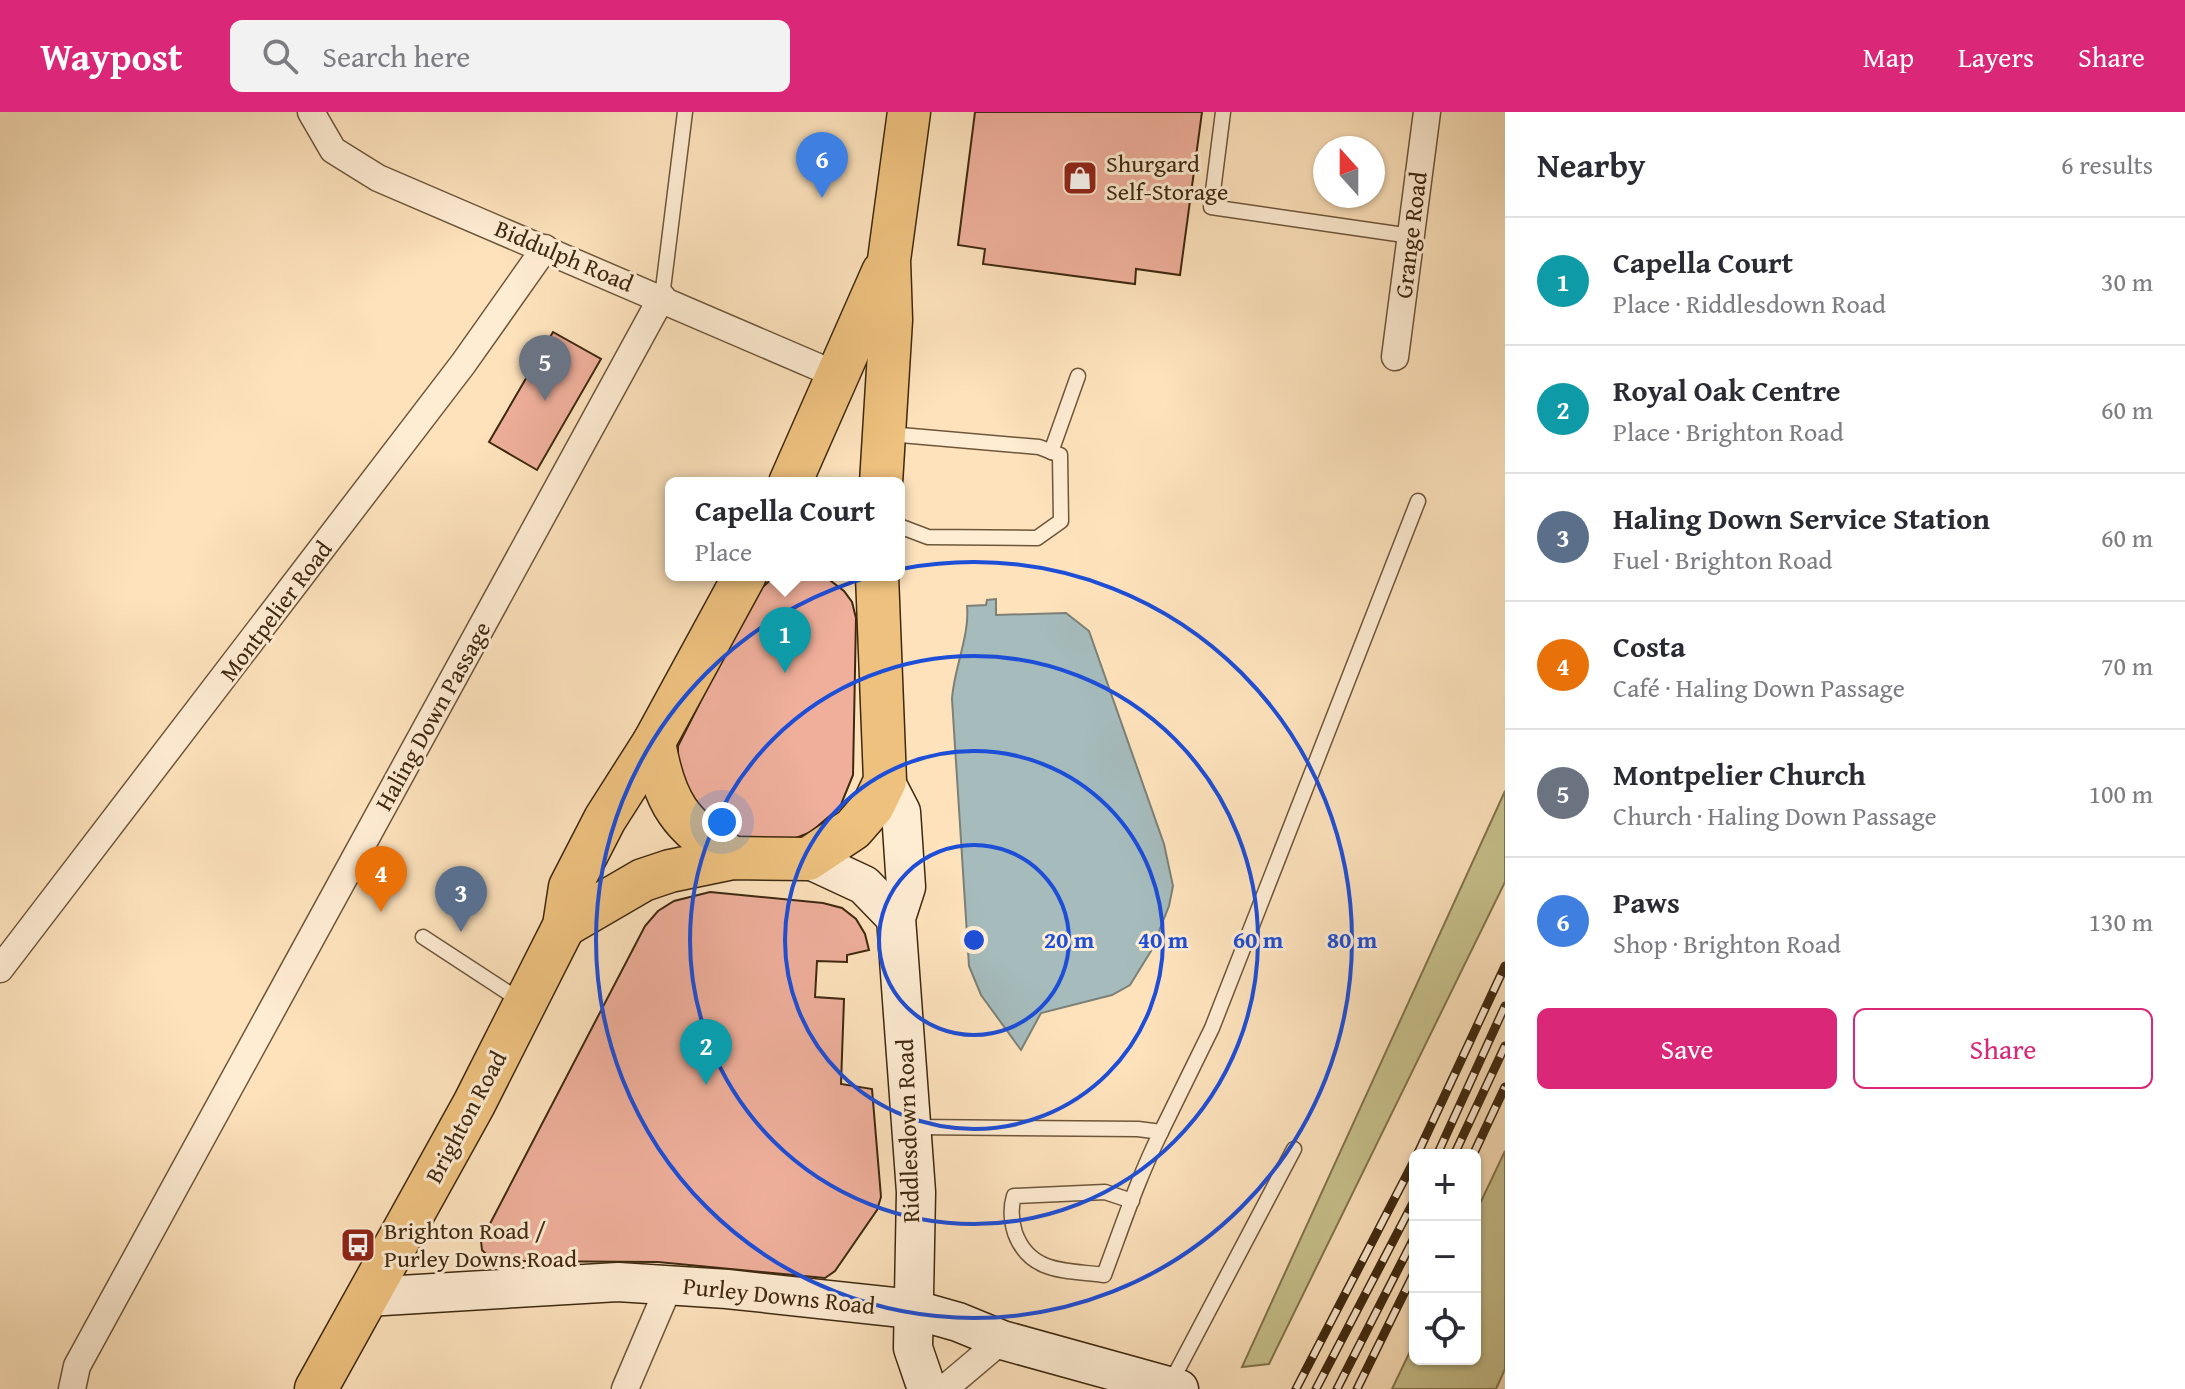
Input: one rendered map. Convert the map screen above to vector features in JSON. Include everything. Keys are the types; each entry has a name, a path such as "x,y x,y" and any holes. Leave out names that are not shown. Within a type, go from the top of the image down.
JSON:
{"main road":[{"path":"881,477 891,320 889,260 909,112"},
{"path":"793,477 889,260"},
{"name":"Brighton Road","path":"316,1389 474,1104 564,926 570,887 605,819 654,742 742,581"},
{"path":"564,926 643,880 733,858 808,859 853,829 873,806 885,781 877,581"},
{"path":"654,742 662,783 670,802 697,834 733,858"}],"street":[{"name":"Biddulph Road","path":"311,112 333,150 350,163 839,376"},
{"name":"Grange Road","path":"1395,357 1427,112"},
{"name":"Montpelier Road","path":"0,969 463,364 545,248"},
{"name":"Haling Down Passage","path":"72,1389 77,1366 662,297"},
{"name":"Riddlesdown Road","path":"885,781 901,812 906,887 896,918 916,1192 913,1348 927,1389"},
{"path":"808,859 864,885 896,918"},
{"name":"Purley Downs Road","path":"367,1297 618,1282 912,1309 971,1326 1002,1340 1174,1388"},
{"path":"625,1389 669,1286"},
{"path":"944,1389 1002,1340"}],"lane":[{"path":"662,297 685,112"},
{"path":"1223,112 1211,207 1411,236"},
{"path":"1051,452 1078,376"},
{"path":"884,433 1039,447 1060,455 1061,521 1037,538 928,537 905,528"},
{"path":"1132,1201 1105,1192 1014,1196 1012,1224 1027,1257 1045,1266 1104,1275 1161,1132 1212,1028 1418,501"},
{"path":"423,937 525,1003"},
{"path":"910,1127 1138,1129 1161,1132"},
{"path":"1174,1388 1294,1149"}],"shaded area":[{"path":"996,599 996,615 1066,613 1089,631 1164,844 1173,886 1169,906 1151,951 1130,985 1112,995 1041,1013 1021,1050 981,995 969,966 952,699 966,628 967,606 986,605 987,600"},
{"path":"1505,791 1505,882 1269,1364 1242,1367"},
{"path":"1505,1151 1505,1369 1496,1389 1392,1389 1409,1354 1409,1365 1481,1365 1481,1201"}],"building":[{"name":"Shurgard Self-Storage","path":"975,112 1202,112 1180,275 1136,269 1135,284 983,264 985,249 958,245"},
{"path":"553,332 601,359 537,470 489,442"},
{"path":"769,581 831,581 852,602 856,618 853,775 840,807 811,832 791,840 731,839 700,816 678,765 678,746 755,594"},
{"path":"710,892 823,903 842,908 856,919 865,934 869,950 847,955 847,962 817,961 815,997 844,999 841,1084 872,1089 881,1197 877,1210 835,1271 825,1278 658,1262 493,1261 482,1250 481,1241 645,926 658,911 674,901"}],"railway":[{"path":"1420,1149 1505,966"},
{"path":"1440,1149 1505,1006"},
{"path":"1457,1149 1505,1046"},
{"path":"1476,1149 1505,1087"},
{"path":"1296,1389 1409,1171"},
{"path":"1316,1389 1409,1211"},
{"path":"1337,1389 1409,1248"},
{"path":"1357,1389 1409,1283"}],"place":[{"name":"Shurgard Self-Storage","path":"1080,178"},
{"name":"Paws","path":"822,198"},
{"name":"Montpelier Church","path":"545,401"},
{"name":"Capella Court","path":"785,673"},
{"name":"Costa","path":"381,912"},
{"name":"Haling Down Service Station","path":"461,932"},
{"name":"Royal Oak Centre","path":"706,1085"},
{"name":"Brighton Road / Purley Downs Road","path":"358,1245"}]}
